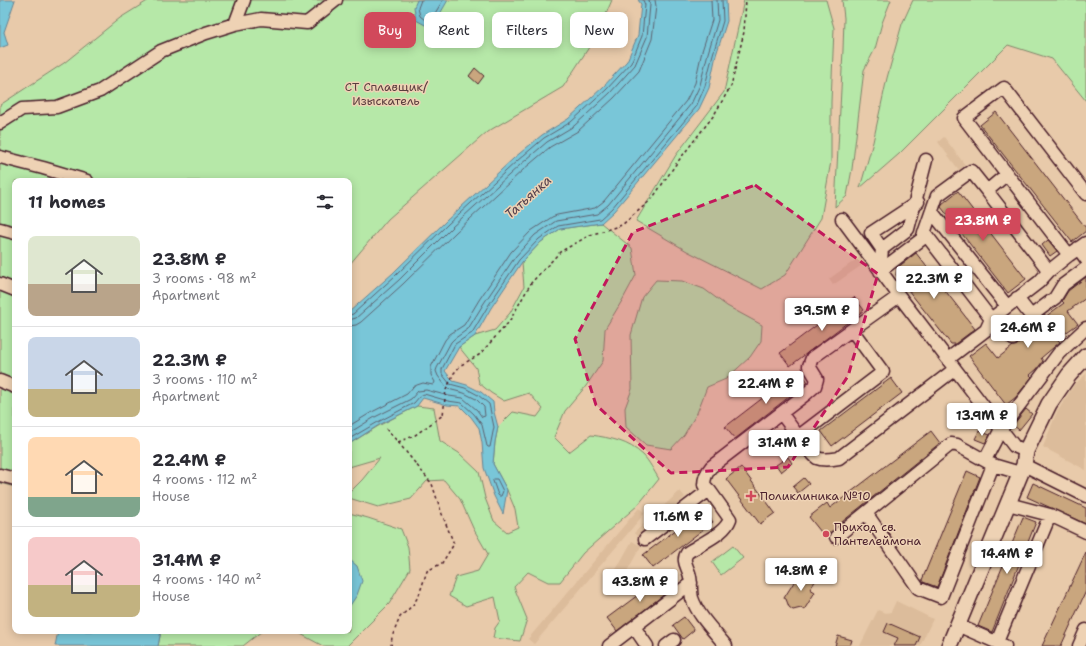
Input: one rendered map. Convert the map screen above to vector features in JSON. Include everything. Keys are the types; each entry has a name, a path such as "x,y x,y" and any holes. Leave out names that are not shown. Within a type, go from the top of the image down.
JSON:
{"main road":[{"path":"949,646 1008,504 1023,463 1049,404 1069,375 1086,356"}],"street":[{"path":"236,24 244,0"},
{"path":"0,123 22,109 57,107 100,91 161,50 206,33 236,24 261,19 307,24 336,0"},
{"path":"1086,194 1004,88 964,118 1007,174 1086,259"},
{"path":"0,158 77,178"},
{"path":"882,249 908,230 919,201 926,160"},
{"path":"880,271 922,239 937,196 971,171 1049,270"},
{"path":"987,191 1007,174"},
{"path":"880,271 882,249 871,232 919,201"},
{"path":"932,212 1007,306"},
{"path":"842,219 1014,446 1023,463"},
{"path":"0,229 12,232"},
{"path":"924,232 993,317 1013,339"},
{"path":"948,360 986,330 993,317 1039,282 1049,270 1078,249"},
{"path":"1017,298 1032,316 1055,298 1063,285 1086,268"},
{"path":"0,284 12,289"},
{"path":"726,646 699,612 692,597 691,582 685,560 688,552 720,532 729,523 730,519 704,485 704,479 707,472 711,467 815,386 817,379 809,366 812,358 899,296"},
{"path":"866,513 918,588 941,597 1001,429 1059,354 1086,328"},
{"path":"799,436 884,372 852,330"},
{"path":"782,413 809,450 817,458 826,460 839,458 955,369"},
{"path":"0,381 12,386"},
{"path":"836,537 951,444 957,445 989,463 1023,463 1086,496"},
{"path":"0,475 12,478"},
{"path":"645,539 709,490"},
{"path":"1008,504 1050,515 1086,532"},
{"path":"958,625 1001,644 1050,515"},
{"path":"609,646 691,582"},
{"path":"634,627 647,646"}],"path":[{"path":"398,442 414,436 443,415 446,390 454,373 461,365 479,355 509,322 531,283 560,252 590,235 622,225 652,199 676,164 714,115 731,86 744,32 746,0"},
{"path":"386,429 432,484 454,544 442,563 428,571 419,595 413,605 400,617 392,637 391,646"}],"highlighted area":[{"path":"755,185 878,274 848,376 788,467 671,473 596,405 575,339 633,232"}],"shaded area":[{"path":"944,137 965,165 959,170 938,142"},
{"path":"861,256 865,263 833,285 829,279"},
{"path":"1086,374 1086,470 1043,447 1056,414 1074,385"},
{"path":"680,491 685,497 639,539 634,533"},
{"path":"639,508 645,513 534,644 528,639"},
{"path":"632,541 641,546 617,589 608,584"},
{"path":"896,601 933,619 920,646 860,646 878,610 885,613 891,612"}],"green space":[{"name":"СТ Сплавщик/ Изыскатель","path":"149,0 612,0 607,12 570,12 570,48 588,48 563,87 487,132 388,219 352,261 352,178 12,178 12,486 0,483 0,105 64,63 120,18"},
{"path":"744,0 826,0 834,28 831,102 831,161 821,218 785,275 762,289 687,251 636,221 676,155 724,92"},
{"path":"842,0 891,0 882,23 875,49 864,70 852,169 847,196 835,207 843,50 844,18"},
{"path":"913,0 1086,0 1086,101 1052,59 1008,45 899,154 860,188 902,24"},
{"path":"601,223 632,248 636,275 605,329 603,361 586,386 565,411 554,437 569,452 591,435 625,443 643,455 659,479 638,505 583,553 560,582 548,582 528,572 514,587 527,619 520,641 493,638 495,628 500,621 495,597 466,606 449,596 456,577 478,571 488,554 473,528 460,499 444,480 427,481 411,499 378,507 352,499 352,490 380,458 352,466 352,442 380,425 417,406 434,408 440,441 459,453 479,472 485,498 494,521 507,532 518,527 515,509 493,464 498,427 513,412 537,417 543,409 529,393 504,401 491,393 479,383 476,368 459,347 475,336 495,330 510,313 524,287 522,262 541,242 560,229"},
{"path":"656,280 682,281 704,289 727,306 762,325 761,341 750,357 726,379 707,387 697,413 684,435 671,449 646,445 626,427 625,408 632,389 631,335 642,297"},
{"path":"352,514 401,529 408,547 410,569 389,604 347,646 323,646 301,634 352,634"},
{"path":"733,546 743,558 721,575 712,562"},
{"path":"160,634 258,634 243,646 158,646"}],"water":[{"path":"0,0 15,0 4,32 8,45 0,48"},
{"path":"417,0 448,0 441,12 424,12 424,24 416,20 416,12 414,7"},
{"name":"Татьянка","path":"638,0 726,0 727,21 716,55 709,88 699,109 614,211 601,223 560,229 541,242 522,262 491,308 475,336 459,347 445,371 453,381 467,385 481,392 493,402 498,427 493,464 507,490 503,514 494,496 484,468 479,428 460,406 447,405 423,398 417,406 379,425 352,442 352,309 393,273 514,158 542,135 568,119 603,87 627,61 638,35 641,4"},
{"path":"352,562 357,566 362,581 357,595 352,602"},
{"path":"57,634 160,634 158,646 55,646"}],"building":[{"path":"475,68 484,76 478,84 469,76"},
{"path":"996,112 1086,228 1086,231 1072,242 980,125"},
{"path":"958,191 1026,279 1008,293 941,207 942,204"},
{"path":"1048,240 1057,251 1050,256 1042,245"},
{"path":"916,253 975,329 955,344 951,344 896,275 897,268"},
{"path":"1086,277 1086,298 1068,311 1078,324 1057,339 1060,342 1041,358 1043,361 1030,375 1032,377 1016,397 1006,405 969,356 986,343 998,358 1013,346 1017,345 1025,337 1022,334 1064,303 1062,301 1068,291"},
{"path":"854,297 864,310 790,366 780,353"},
{"path":"799,370 808,382 735,439 725,427"},
{"path":"891,378 902,393 832,446 821,431"},
{"path":"1026,409 1032,414 1019,430 1013,425"},
{"path":"931,431 940,443 825,537 809,517 827,503 830,508"},
{"path":"979,431 990,435 985,443 975,439"},
{"path":"788,457 792,463 781,472 776,465"},
{"name":"Поликлиника №10","path":"741,467 775,513 760,524 726,479"},
{"path":"967,471 980,477 937,587 923,582 922,580"},
{"path":"804,478 809,484 798,493 793,487"},
{"path":"1033,483 1086,508 1086,524 1027,497"},
{"path":"703,509 713,522 653,568 643,555"},
{"path":"1023,517 1036,522 992,632 978,626"},
{"path":"1086,552 1086,591 1061,646 1042,646"},
{"path":"808,571 818,577 810,589 815,592 804,610 801,608 793,610 789,607 786,599 784,598 796,579 800,583"},
{"path":"665,575 674,587 617,631 607,618"},
{"path":"684,617 694,630 683,639 673,625"},
{"path":"888,623 920,637 916,646 894,646 898,638 884,632"},
{"path":"838,636 852,640 850,646 835,646"}],"place":[{"name":"Поликлиника №10","path":"751,496"},
{"name":"Приход св. Пантелеймона","path":"826,534"}]}
